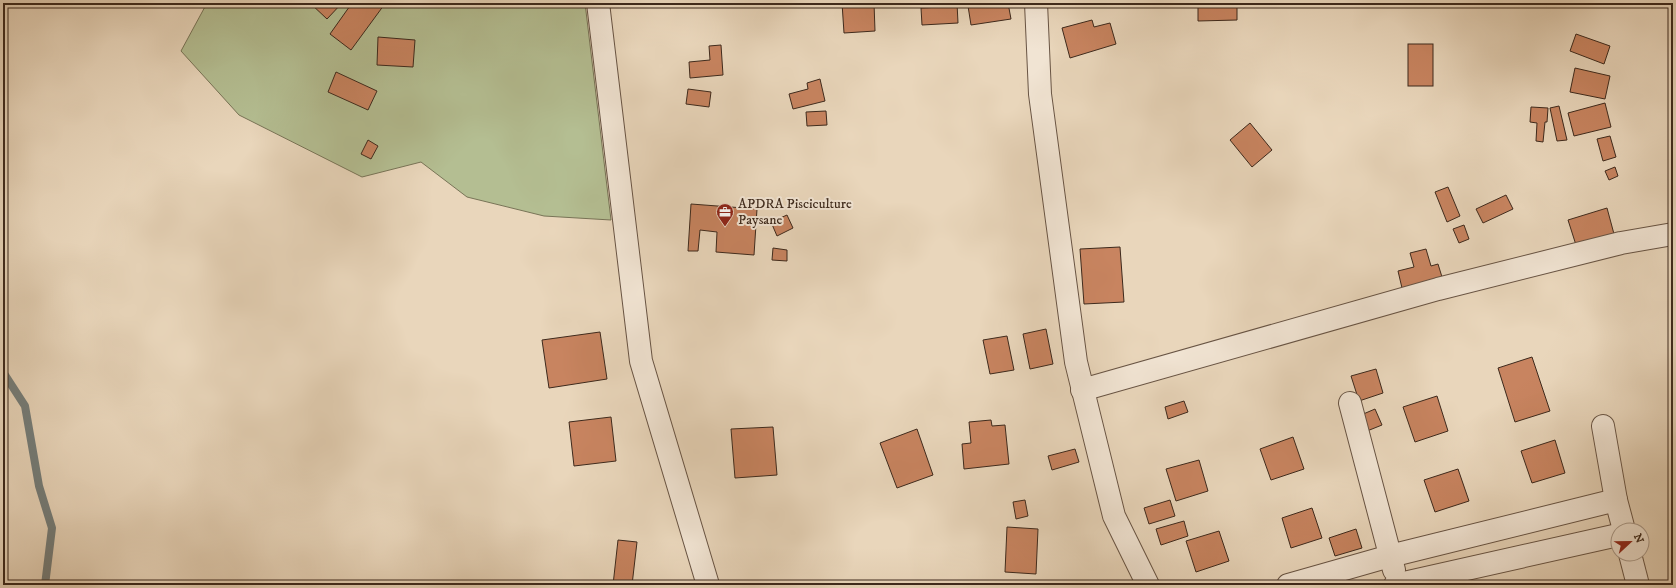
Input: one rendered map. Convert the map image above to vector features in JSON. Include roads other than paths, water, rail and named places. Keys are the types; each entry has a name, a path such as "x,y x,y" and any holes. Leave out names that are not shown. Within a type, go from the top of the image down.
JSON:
{"street":[{"path":"598,3 641,361 708,585"},
{"path":"1036,3 1040,94 1076,362 1114,516 1148,585"},
{"path":"1082,390 1438,289 1621,243 1673,234"},
{"path":"1350,403 1390,556 1396,585 1610,537"},
{"path":"1603,426 1616,500 1622,522"},
{"path":"1288,585 1390,556 1616,500"},
{"path":"1632,562 1638,585"}],"waterway":[{"path":"3,372 25,406 39,486 52,528 45,585"}],"place":[{"name":"APDRA Pisciculture Paysane","path":"725,227"}]}
